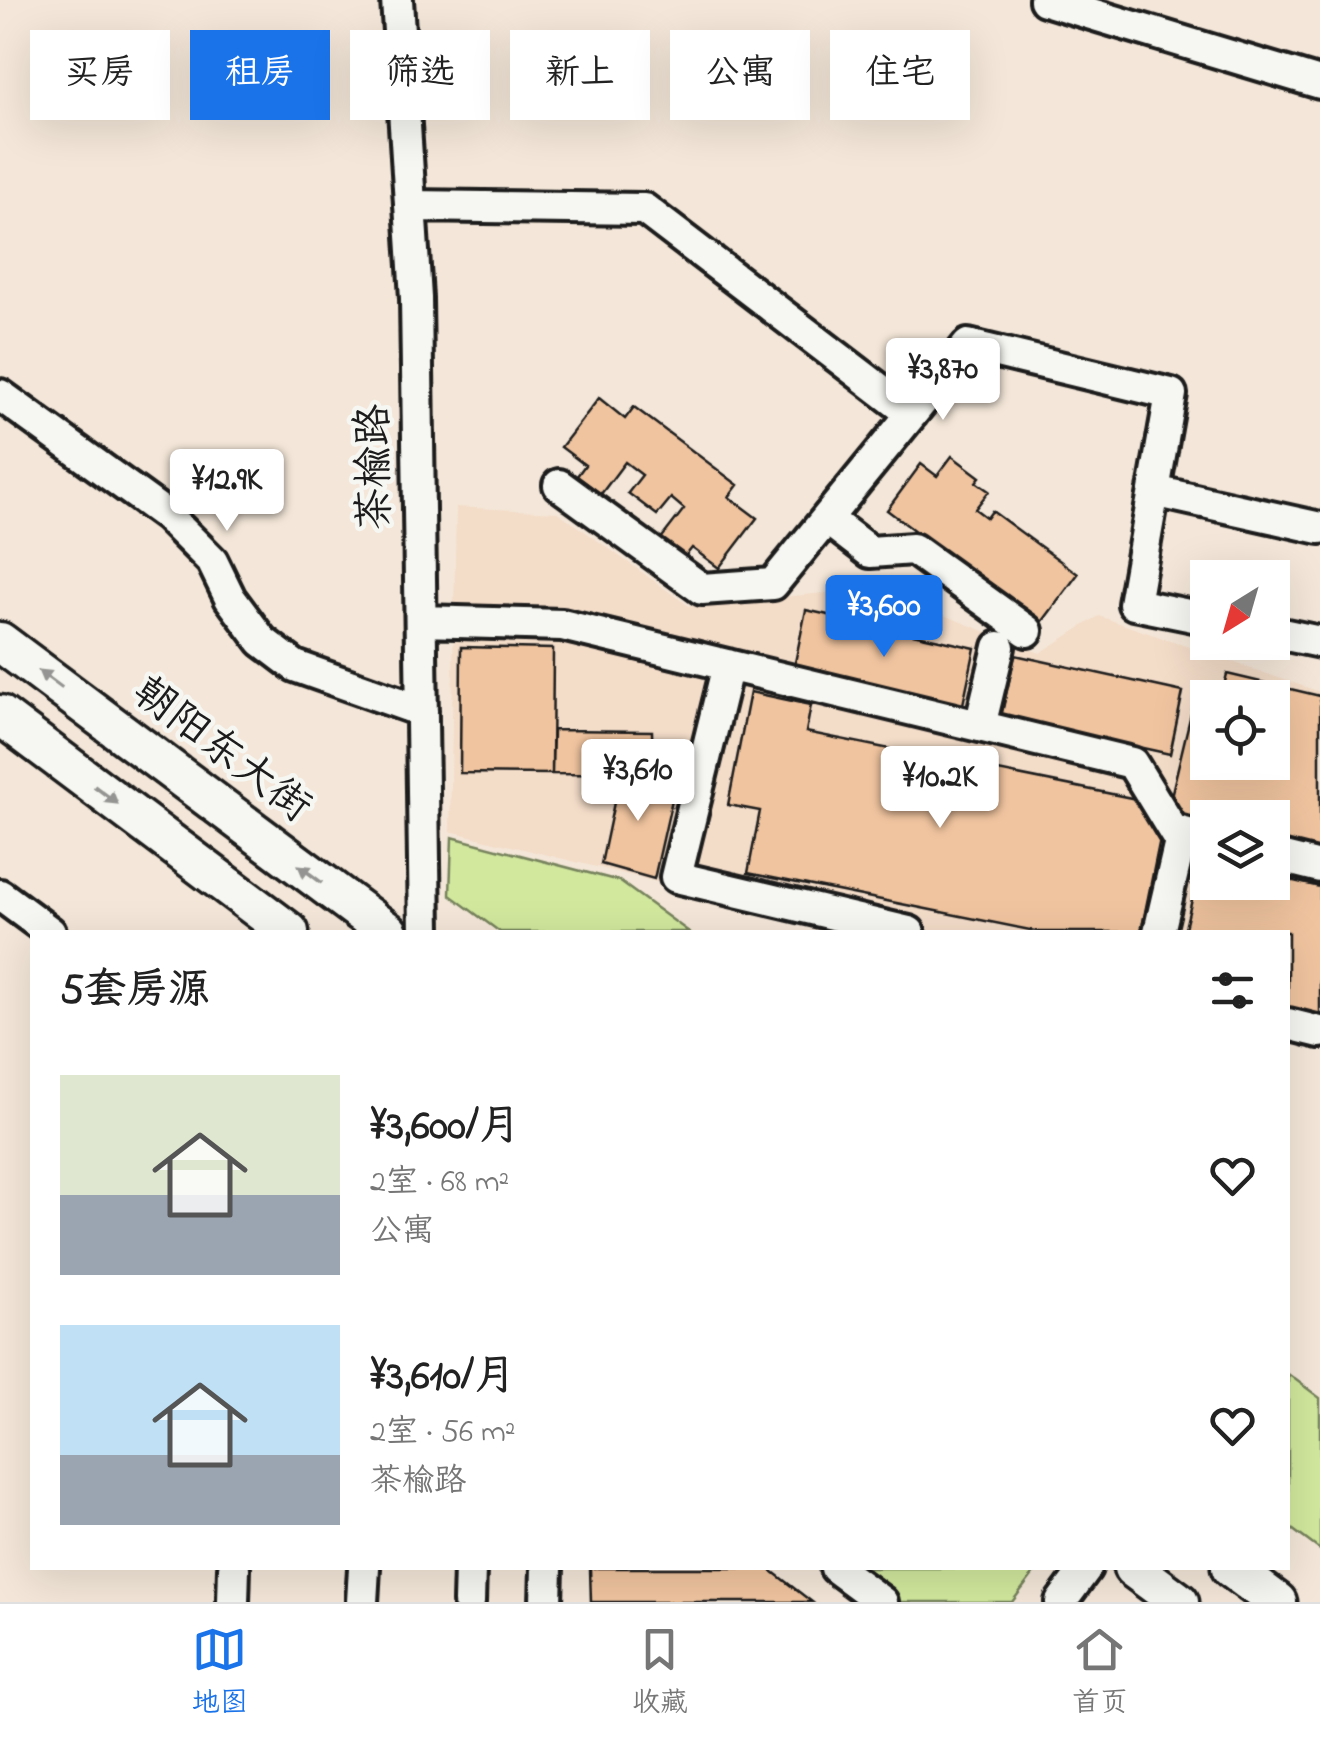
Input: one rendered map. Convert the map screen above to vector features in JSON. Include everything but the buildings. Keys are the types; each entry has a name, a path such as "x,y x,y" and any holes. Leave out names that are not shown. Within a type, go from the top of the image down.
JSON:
{"main road":[{"name":"朝阳东大街","path":"0,642 385,930"},
{"path":"0,715 287,930"},
{"path":"1136,1570 1179,1602"},
{"path":"1235,1570 1277,1602"}],"street":[{"name":"茶榆路","path":"397,0 416,298 425,930"},
{"path":"1046,0 1320,82"},
{"path":"410,206 644,209 912,414"},
{"path":"559,485 702,589 773,584 968,345 1171,394 1134,604 1190,615"},
{"path":"0,395 166,516 212,562 230,598 262,641 294,666 422,711"},
{"path":"1154,492 1320,528"},
{"path":"827,519 870,552 914,549 1027,631"},
{"path":"421,622 562,625 1132,763 1180,842 1158,930"},
{"path":"1290,636 1320,642"},
{"path":"980,726 999,648"},
{"path":"728,665 676,877 900,930"},
{"path":"1173,830 1190,834"},
{"path":"1290,860 1320,867"},
{"path":"0,895 47,930"},
{"path":"1290,1024 1320,1032"},
{"path":"233,1602 234,1570"},
{"path":"362,1602 364,1570"},
{"path":"469,1602 470,1570"},
{"path":"546,1602 547,1570"},
{"path":"839,1570 882,1602"},
{"path":"1061,1602 1085,1570"}],"shaded area":[{"path":"456,507 558,512 689,606 876,588 1040,653 1099,616 1190,647 1190,660 1227,660 1285,680 1190,680 1190,780 1290,780 1290,682 1320,692 1320,1047 1290,1040 1290,930 851,930 450,831"}],"green space":[{"path":"452,837 619,881 686,930 497,930 450,895"},
{"path":"1290,1376 1320,1398 1320,1550 1290,1528"},
{"path":"858,1570 1036,1570 1012,1602 901,1602"}]}
